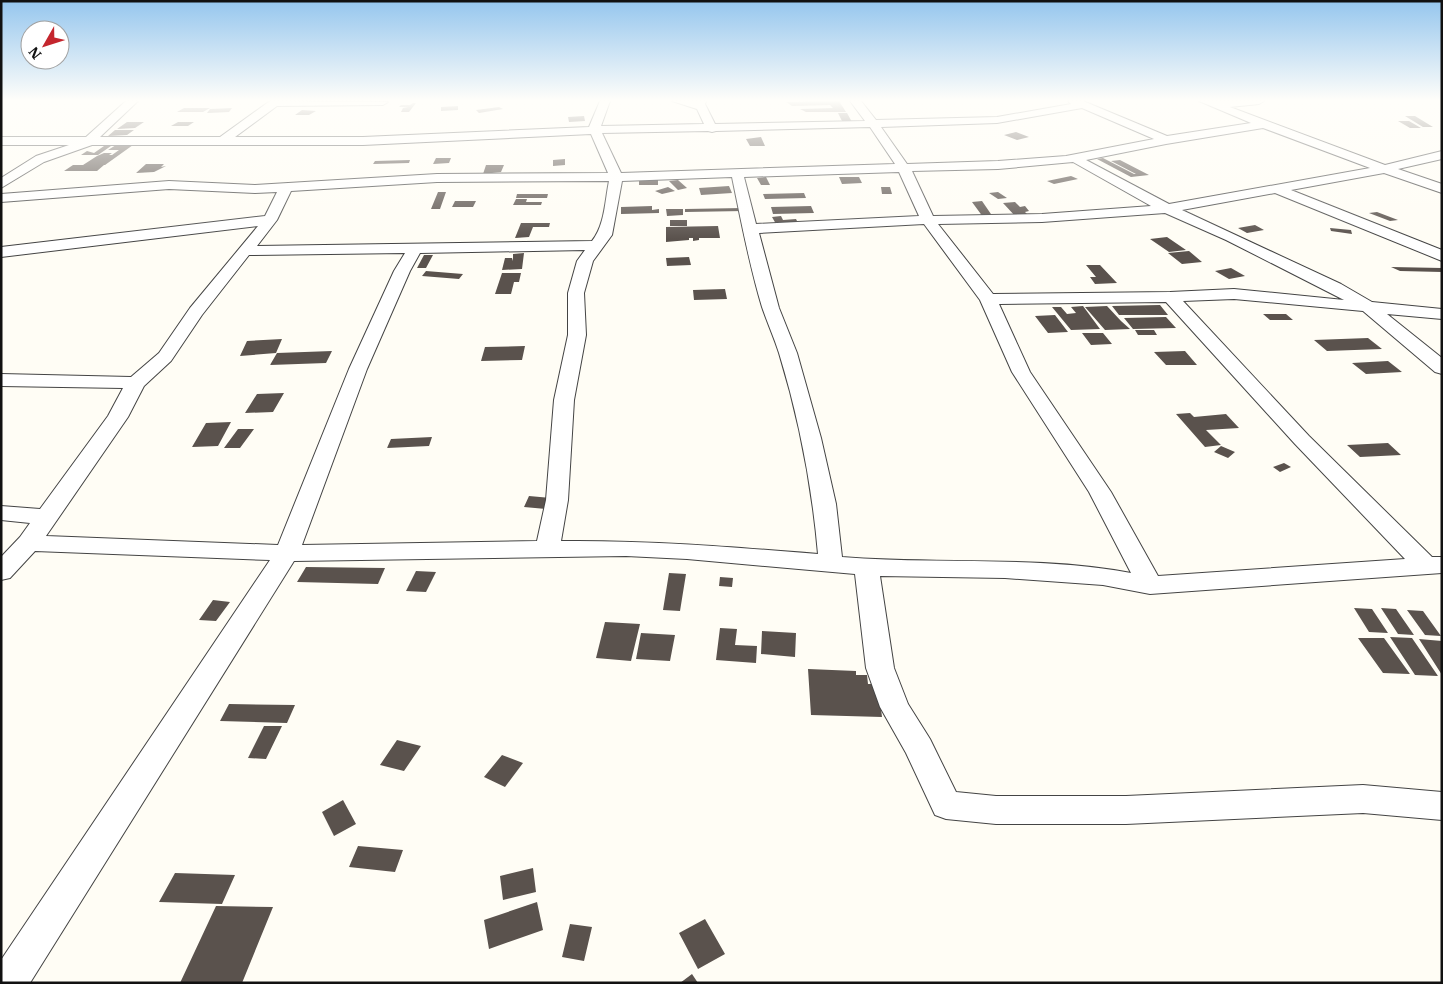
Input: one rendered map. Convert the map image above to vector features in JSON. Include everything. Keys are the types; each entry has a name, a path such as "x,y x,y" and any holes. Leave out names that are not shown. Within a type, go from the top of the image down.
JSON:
{"street":[{"path":"1,184 32,163 75,147"},
{"path":"548,548 556,500 564,400 577,335 576,293 585,261 605,235 616,177 604,147"},
{"path":"889,147 904,169 928,220 988,299 1021,372 1100,492 1150,585"},
{"path":"1,198 169,185 254,189 437,178 616,177 904,169 1040,163 1131,147"},
{"path":"1327,147 1442,189"},
{"path":"750,229 928,220 1050,218 1167,209 1384,168 1442,155"},
{"path":"1074,158 1167,209 1303,271 1368,307 1442,368"},
{"path":"736,173 771,308 788,353 811,438 825,504 831,564"},
{"path":"1,572 30,543 46,517 118,417 136,383 165,357 196,312 270,220 286,188"},
{"path":"1274,188 1442,256"},
{"path":"1,252 270,220"},
{"path":"246,252 416,247 596,245"},
{"path":"9,973 287,552 358,369 402,271 416,247"},
{"path":"988,299 1170,297 1234,294 1442,314"},
{"path":"1170,297 1302,440 1434,566"},
{"path":"1,380 136,383"},
{"path":"1,513 46,517"},
{"path":"30,543 287,552 548,548 678,550 866,567 1005,570 1103,576 1150,585 1434,566"},
{"path":"866,567 880,668 895,707 919,748 946,805 996,810 1126,810 1363,799 1442,806"}],"building":[{"path":"103,147 110,147 98,155 81,155 87,151 94,153"},
{"path":"113,147 130,147 97,171 64,171 73,165 83,165 104,153 112,153 109,155 112,155 119,150 108,150"},
{"path":"436,158 451,158 449,163 433,164"},
{"path":"1103,158 1134,174 1136,174 1111,161 1120,160 1149,175 1131,177 1097,159"},
{"path":"565,159 565,165 553,166 553,160"},
{"path":"410,160 409,163 373,164 375,161"},
{"path":"146,164 164,164 161,167 166,166 154,172 136,173"},
{"path":"486,165 504,165 501,172 483,174"},
{"path":"1071,176 1078,179 1054,184 1047,181"},
{"path":"766,177 770,185 761,185 757,178"},
{"path":"839,177 859,177 862,183 842,184"},
{"path":"639,180 658,180 658,185 639,185"},
{"path":"678,180 687,188 678,190 669,181"},
{"path":"729,186 732,193 701,195 699,188"},
{"path":"668,187 675,191 662,194 655,191"},
{"path":"881,187 890,187 892,194 882,194"},
{"path":"438,192 446,192 440,209 431,209"},
{"path":"998,192 1007,198 998,199 989,193"},
{"path":"804,193 806,198 765,199 763,194"},
{"path":"517,194 548,194 547,198 516,198"},
{"path":"516,199 527,199 526,202 542,202 541,205 513,205"},
{"path":"455,201 476,201 473,207 452,207"},
{"path":"982,201 993,217 983,217 972,202"},
{"path":"1015,202 1020,207 1025,206 1029,211 1025,212 1029,216 1016,217 1003,203"},
{"path":"652,206 652,210 659,209 659,213 621,214 621,207"},
{"path":"811,206 814,213 773,214 771,207"},
{"path":"743,208 744,211 685,212 685,209"},
{"path":"666,209 683,209 683,215 667,216"},
{"path":"1377,212 1398,220 1390,221 1369,213"},
{"path":"781,216 783,220 796,219 798,223 776,224 772,217"},
{"path":"670,220 687,220 687,226 670,226"},
{"path":"521,223 550,223 549,227 533,227 529,237 515,238"},
{"path":"1255,225 1264,230 1247,233 1238,228"},
{"path":"718,226 720,238 699,238 699,240 693,241 693,238 689,238 689,240 666,242 666,227"},
{"path":"1330,228 1351,230 1352,234 1331,231"},
{"path":"1167,237 1186,250 1169,252 1150,239"},
{"path":"1189,251 1202,262 1182,264 1168,253"},
{"path":"524,253 522,269 502,270 505,258 512,258 513,261 513,254"},
{"path":"424,255 433,255 426,268 417,268"},
{"path":"689,257 691,265 667,266 666,258"},
{"path":"1086,265 1100,265 1117,283 1095,284 1090,277 1096,277"},
{"path":"1391,267 1442,268 1442,272 1400,271"},
{"path":"1231,268 1245,276 1229,279 1215,271"},
{"path":"426,271 463,274 459,279 422,276"},
{"path":"502,273 521,273 519,282 514,282 511,294 495,294"},
{"path":"725,289 727,299 694,300 693,290"},
{"path":"1160,305 1168,315 1119,315 1112,306"},
{"path":"1083,306 1100,329 1071,330 1052,307 1061,307 1067,314 1076,313 1071,307"},
{"path":"1107,306 1130,329 1105,330 1085,307"},
{"path":"1263,314 1286,314 1293,320 1270,320"},
{"path":"1055,315 1068,332 1048,333 1035,316"},
{"path":"1166,317 1176,328 1133,329 1124,318"},
{"path":"1135,330 1154,330 1157,335 1138,335"},
{"path":"1082,333 1103,333 1112,344 1091,345"},
{"path":"1368,338 1382,349 1327,351 1314,340"},
{"path":"282,339 276,353 240,356 247,341"},
{"path":"525,346 522,360 481,361 485,347"},
{"path":"332,351 326,363 270,365 277,353"},
{"path":"1185,351 1197,365 1166,365 1154,352"},
{"path":"1388,361 1402,372 1366,374 1352,363"},
{"path":"284,393 273,412 245,413 257,394"},
{"path":"1190,413 1194,417 1226,414 1239,428 1206,430 1221,445 1205,447 1176,414"},
{"path":"231,422 218,446 192,447 206,423"},
{"path":"238,429 254,429 240,448 224,448"},
{"path":"432,437 429,446 387,448 391,439"},
{"path":"1388,443 1401,455 1360,457 1347,445"},
{"path":"1221,446 1235,452 1228,458 1214,452"},
{"path":"1284,463 1291,467 1280,472 1273,467"},
{"path":"529,496 551,498 546,509 524,507"},
{"path":"306,567 385,568 378,584 297,582"},
{"path":"416,571 436,572 426,592 406,591"},
{"path":"669,573 686,574 680,611 663,610"},
{"path":"720,577 733,578 732,587 719,586"},
{"path":"213,600 230,602 216,621 199,620"},
{"path":"1354,608 1372,609 1388,633 1369,632"},
{"path":"1381,608 1396,609 1414,635 1398,634"},
{"path":"1407,610 1423,611 1441,636 1425,635"},
{"path":"605,622 640,624 631,661 596,658"},
{"path":"720,628 737,629 735,645 757,646 756,663 716,660"},
{"path":"762,631 796,633 795,657 761,654"},
{"path":"641,633 675,635 670,661 636,659"},
{"path":"1390,637 1412,638 1438,676 1415,675"},
{"path":"1358,638 1384,638 1410,674 1383,673"},
{"path":"1419,639 1442,641 1442,675"},
{"path":"808,669 856,671 856,675 867,675 868,684 878,684 882,717 811,715"},
{"path":"229,704 295,705 287,723 220,721"},
{"path":"264,726 282,726 266,759 248,758"},
{"path":"397,740 421,746 404,771 380,765"},
{"path":"502,755 523,763 505,787 484,777"},
{"path":"343,800 356,824 334,836 322,812"},
{"path":"358,846 403,850 395,872 349,867"},
{"path":"533,868 536,892 503,900 500,876"},
{"path":"175,873 235,875 222,904 159,902"},
{"path":"537,902 543,930 489,949 484,920"},
{"path":"216,906 273,907 242,983 180,983"},
{"path":"705,919 725,954 698,969 679,933"},
{"path":"570,924 592,927 584,961 562,957"},
{"path":"692,974 698,983 680,983"}]}
